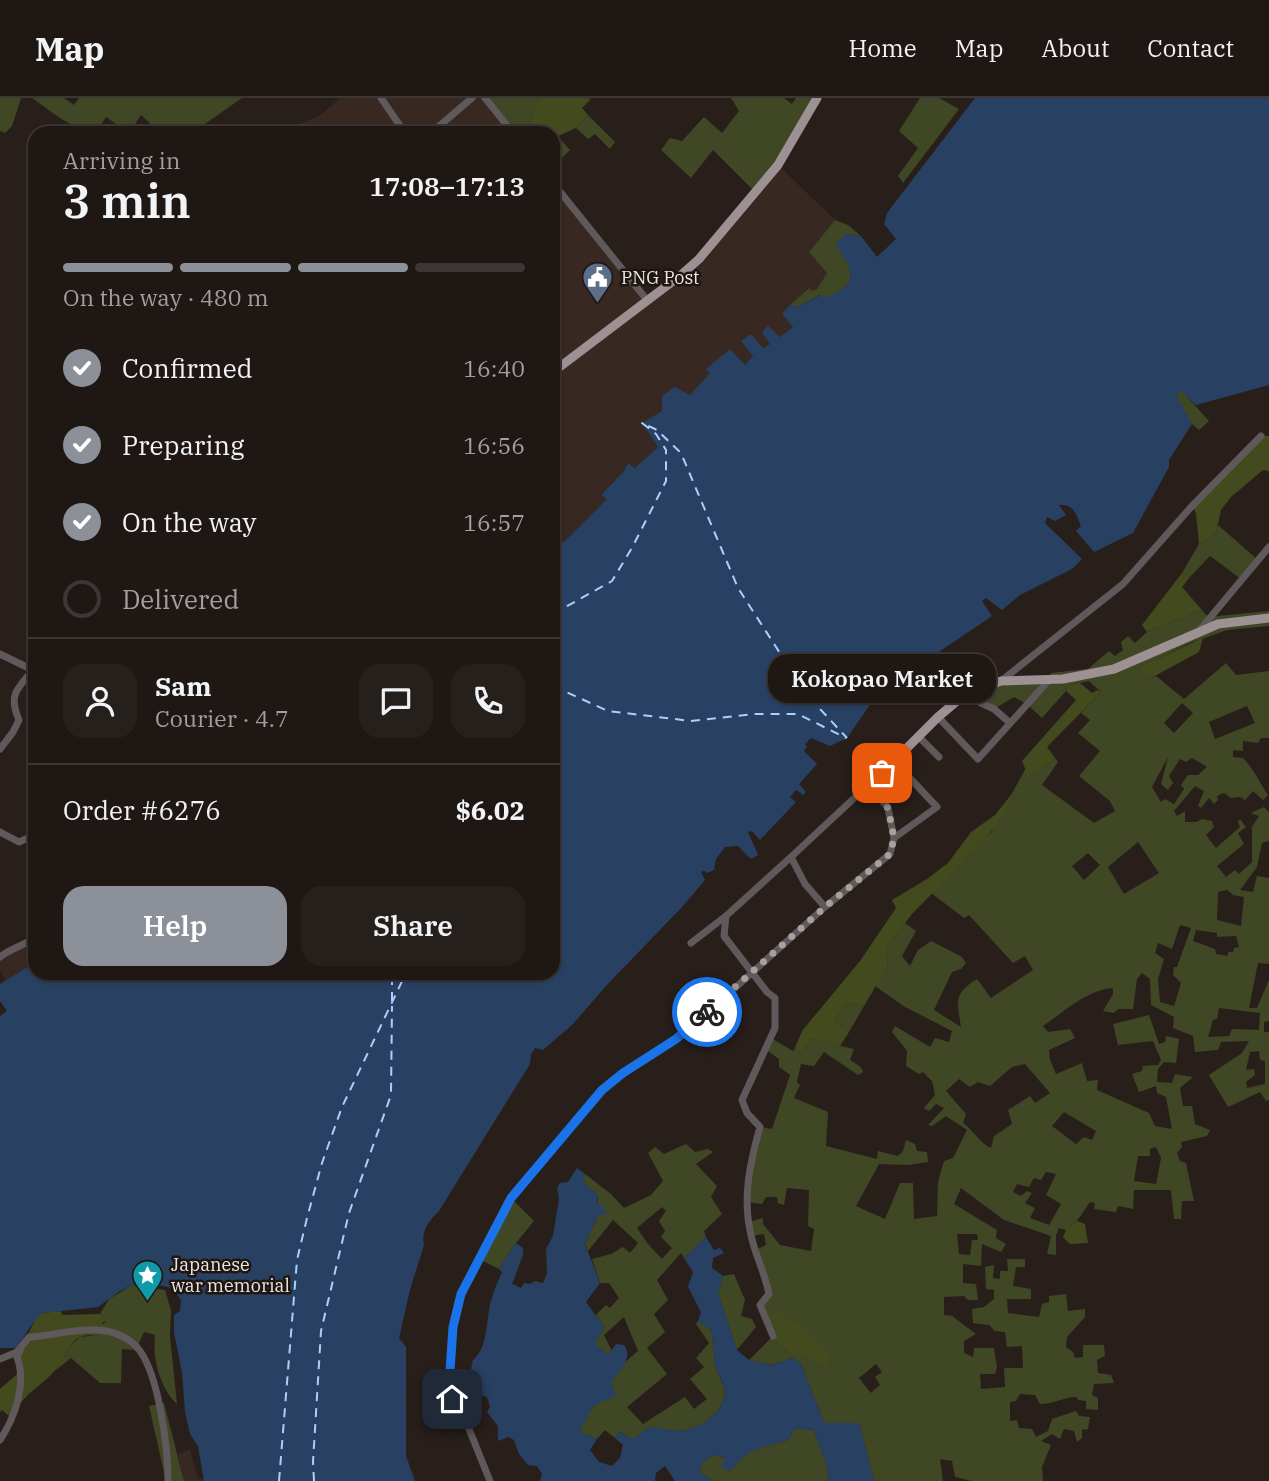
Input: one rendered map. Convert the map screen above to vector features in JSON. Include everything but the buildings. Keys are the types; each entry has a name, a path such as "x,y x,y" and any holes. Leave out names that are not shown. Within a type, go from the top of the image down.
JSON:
{"main road":[{"path":"560,367 699,259 778,165 817,98"},
{"path":"894,761 964,695 1001,681 1085,676 1114,669 1218,624 1269,618"}],"street":[{"path":"382,98 400,126"},
{"path":"439,126 472,98"},
{"path":"485,98 507,126"},
{"path":"560,192 647,300"},
{"path":"1001,681 1123,584 1192,506 1261,436"},
{"path":"1199,631 1269,547"},
{"path":"0,654 28,667"},
{"path":"0,749 19,720 12,706 13,699 18,687 28,676"},
{"path":"938,717 978,759 1050,679"},
{"path":"964,695 994,709 1010,723"},
{"path":"918,736 939,757"},
{"path":"691,943 726,916 894,761 937,807 894,838"},
{"path":"490,1481 467,1424 452,1399 449,1385 453,1327 461,1294 511,1198 602,1090 686,1032 825,907 890,854 894,838 888,808 870,786"},
{"path":"0,832 19,842 28,838"},
{"path":"791,857 805,884 825,907"},
{"path":"726,916 724,936 775,998 775,1028 742,1100 747,1113 760,1127 750,1163 747,1202 751,1236 769,1294 760,1305 773,1336"},
{"path":"0,957 28,942"},
{"path":"0,1359 17,1352 29,1337 99,1329 132,1342 142,1352 154,1387 167,1451 168,1481"},
{"path":"0,1440 13,1419 22,1370 17,1357 23,1344"}],"shaded area":[{"path":"340,98 485,98 507,126 295,126 321,115"},
{"path":"778,165 835,220 809,252 827,273 817,289 812,291 808,288 783,314 793,327 780,337 768,327 770,344 763,348 751,334 753,356 744,366 707,370 711,373 690,395 642,423 658,447 635,468 628,463 602,494 607,499 563,543 560,540 560,192 647,299 681,275"},
{"path":"28,941 28,966 5,981 0,970 0,957"},
{"path":"190,1449 198,1479 204,1481 184,1481 178,1454"}],"green space":[{"path":"0,98 21,98 12,126 5,133 0,131"},
{"path":"32,98 64,98 74,105 79,98 242,98 202,126 153,126 141,115 134,126 119,126 106,117 100,126 74,126"},
{"path":"490,98 540,98 529,126 507,126 487,101"},
{"path":"540,98 591,99 582,108 588,115 576,128 560,135 560,126 528,125"},
{"path":"731,98 784,98 792,104 796,98 817,98 755,192 713,150 691,178 661,150 670,138 682,141 704,117 722,133 739,111"},
{"path":"920,98 939,98 959,109 903,183 898,176 918,148 899,131"},
{"path":"588,115 615,142 610,149 595,134 588,139 576,128"},
{"path":"560,138 570,150 560,160"},
{"path":"835,220 848,225 861,236 846,234 851,278 843,291 827,298 819,295 796,308 791,304 809,288 812,291 817,289 827,273 809,252"},
{"path":"1181,390 1209,421 1199,430 1192,424 1175,395"},
{"path":"1261,436 1269,436 1269,471 1263,470 1231,497 1221,510 1216,533 1199,544 1196,513 1192,506"},
{"path":"1218,525 1258,560 1241,579 1210,556 1190,577 1182,573 1199,544 1216,533"},
{"path":"1182,573 1190,577 1182,587 1202,610 1147,632 1142,625"},
{"path":"1202,610 1208,617 1269,611 1269,626 1227,630 1190,643 1138,668 1151,678 1156,676 1184,699 1226,663 1236,675 1269,671 1269,738 1261,738 1258,743 1243,741 1243,751 1233,750 1233,757 1243,758 1268,795 1263,800 1253,791 1245,800 1240,797 1231,798 1224,793 1217,796 1218,800 1214,804 1209,798 1201,808 1198,806 1204,791 1195,786 1174,811 1177,816 1185,811 1185,822 1202,819 1212,821 1214,827 1206,835 1216,848 1240,827 1240,819 1246,827 1238,833 1244,844 1217,866 1226,877 1235,870 1239,874 1252,862 1252,827 1259,816 1251,813 1264,807 1269,812 1269,841 1262,843 1257,867 1240,890 1253,892 1257,876 1269,878 1269,964 1258,963 1249,1008 1257,1008 1269,980 1269,1021 1264,1022 1264,1032 1269,1032 1269,1100 1266,1101 1260,1092 1228,1107 1209,1075 1242,1053 1249,1041 1221,1042 1218,1050 1195,1052 1193,1036 1173,1028 1174,1017 1151,1005 1150,979 1142,973 1137,979 1133,1009 1118,1009 1114,1013 1103,1011 1113,994 1113,988 1076,1002 1043,1026 1048,1032 1070,1029 1075,1038 1049,1050 1056,1074 1082,1063 1087,1081 1098,1080 1097,1090 1149,1113 1155,1126 1172,1129 1166,1097 1157,1093 1156,1086 1139,1092 1132,1074 1142,1071 1143,1066 1158,1065 1161,1060 1153,1041 1118,1045 1113,1024 1149,1015 1159,1044 1165,1042 1166,1036 1179,1039 1176,1063 1164,1062 1158,1069 1157,1082 1172,1083 1175,1074 1193,1077 1180,1088 1183,1106 1192,1106 1195,1124 1210,1130 1207,1136 1181,1142 1182,1147 1177,1153 1180,1161 1186,1163 1194,1201 1182,1201 1181,1219 1174,1219 1171,1190 1134,1190 1133,1209 1118,1206 1116,1212 1094,1209 1095,1203 1090,1202 1077,1221 1066,1230 1059,1228 1056,1235 1056,1255 1047,1254 1051,1236 1004,1220 961,1188 954,1204 997,1230 996,1238 1006,1244 1001,1252 982,1244 981,1266 963,1264 963,1283 976,1284 978,1300 968,1300 964,1296 944,1297 944,1315 952,1316 976,1334 964,1341 964,1353 973,1357 974,1348 994,1348 997,1368 995,1374 980,1374 981,1389 1005,1387 1004,1368 1023,1368 1022,1346 1007,1347 1005,1332 995,1331 989,1325 973,1323 972,1309 984,1307 994,1299 994,1290 986,1289 985,1267 994,1265 993,1278 1000,1279 1000,1271 1008,1271 1007,1259 1025,1259 1025,1267 1016,1267 1013,1286 1031,1289 1031,1299 1007,1299 1008,1313 1039,1317 1042,1304 1049,1302 1049,1296 1066,1294 1068,1311 1085,1309 1085,1317 1067,1337 1066,1347 1073,1352 1075,1358 1083,1357 1083,1345 1104,1345 1105,1356 1097,1360 1098,1373 1111,1375 1114,1383 1094,1384 1092,1395 1098,1398 1098,1410 1086,1409 1086,1401 1078,1400 1077,1397 1040,1404 1035,1395 1020,1394 1016,1401 1010,1402 1010,1421 1017,1420 1019,1428 1032,1429 1036,1437 1048,1431 1052,1419 1076,1411 1079,1416 1090,1417 1088,1429 1082,1430 1082,1438 1077,1442 1074,1431 1064,1429 1060,1439 1052,1434 1041,1441 1051,1445 1042,1467 1043,1481 972,1481 955,1477 952,1461 940,1459 943,1481 874,1481 859,1423 824,1423 801,1364 792,1358 772,1365 749,1360 773,1336 786,1351 816,1358 831,1357 764,1315 760,1305 769,1293 756,1250 766,1245 764,1234 751,1236 749,1222 763,1218 763,1224 780,1245 811,1251 814,1229 808,1226 809,1190 787,1188 784,1205 778,1203 777,1197 766,1197 762,1204 747,1202 760,1127 772,1129 790,1075 779,1067 779,1059 765,1049 771,1038 793,1051 795,1048 801,1054 812,1039 854,1049 850,1060 861,1067 863,1072 858,1075 824,1052 814,1066 801,1064 797,1082 800,1085 794,1098 828,1112 826,1146 877,1159 878,1151 898,1156 903,1151 906,1140 915,1144 917,1151 927,1152 928,1162 908,1165 879,1164 856,1206 885,1219 900,1183 913,1183 914,1219 937,1216 938,1182 944,1161 953,1158 967,1130 946,1116 932,1126 928,1125 944,1108 936,1104 929,1111 924,1108 935,1095 932,1081 923,1072 919,1074 906,1066 907,1051 892,1032 895,1026 930,1047 935,1038 949,1042 952,1031 905,1007 875,986 888,965 886,948 905,923 916,931 902,956 910,966 918,950 931,941 962,957 966,963 961,969 952,972 934,1010 961,1027 959,999 969,984 977,979 991,998 1033,970 1025,956 1013,963 969,915 964,918 931,893 966,859 972,848 992,832 994,825 1014,799 1011,795 1026,768 1030,777 1055,758 1058,762 1042,785 1094,823 1115,811 1110,801 1079,776 1100,751 1078,733 1090,720 1081,713 1101,692 1089,681 1068,685 1066,691 1042,718 1014,697 994,709 964,695 1001,681 1050,679 1051,673 1088,669 1109,651 1115,656 1123,650 1121,642 1128,636 1135,643 1147,632","holes":["1182,703 1193,713 1174,733 1164,723","1247,706 1255,723 1215,739 1209,722","1168,757 1161,784 1168,790 1173,783 1169,776 1180,759 1186,762 1192,758 1207,767 1198,775 1188,775 1181,785 1184,789 1174,804 1165,799 1161,802 1152,787","1138,842 1159,873 1124,894 1108,867","1088,853 1100,865 1084,880 1072,866","1227,890 1233,895 1244,897 1241,926 1217,920 1218,892","1180,925 1191,928 1177,967 1174,967 1173,975 1181,983 1174,1006 1160,1002 1158,979 1164,959 1155,953 1158,943 1172,949","1196,930 1217,933 1217,937 1236,936 1239,947 1228,952 1228,956 1216,954 1215,949 1193,941","1219,1008 1260,1013 1259,1030 1232,1029 1229,1036 1208,1037","1259,1051 1260,1060 1265,1061 1265,1084 1247,1088 1246,1082 1255,1075 1254,1069 1246,1070 1250,1052","1025,1064 1050,1093 1035,1103 1030,1096 1008,1110 1012,1124 994,1136 991,1148 963,1123 966,1114 946,1091 959,1079 970,1087 978,1082 990,1086 1012,1067","1064,1112 1096,1131 1092,1140 1084,1137 1076,1144 1052,1126","1156,1147 1161,1158 1156,1184 1134,1181 1138,1156 1150,1156 1150,1149","1046,1172 1056,1174 1046,1195 1061,1204 1049,1225 1030,1218 1035,1208 1025,1203 1032,1193 1027,1191 1021,1196 1013,1192 1017,1184 1029,1187 1034,1178 1041,1180","957,1234 977,1234 978,1240 972,1240 970,1255 959,1254","876,1364 882,1372 875,1377 880,1385 871,1393 859,1378"]},
{"path":"1203,638 1199,652 1151,678 1137,668"},
{"path":"1080,683 1092,693 1097,690 1101,692 1047,747 1055,758 1029,778 1022,761 1076,700 1066,691 1068,685"},
{"path":"1011,795 1014,799 987,837 912,914 886,948 888,965 864,1006 846,1003 835,1020 849,1032 840,1046 812,1039 801,1054 795,1048 802,1031 860,961 896,908 892,900 948,863 971,832 995,815"},
{"path":"846,1003 864,1006 849,1032 835,1020"},
{"path":"686,1144 695,1152 708,1149 713,1152 696,1164 717,1186 711,1197 722,1214 704,1231 706,1237 684,1258 681,1253 657,1280 668,1300 654,1314 665,1332 647,1348 667,1374 627,1407 643,1424 685,1397 694,1409 707,1399 690,1379 704,1367 696,1358 709,1343 696,1324 698,1321 711,1330 716,1368 725,1393 715,1414 694,1428 670,1431 651,1428 635,1440 620,1432 615,1438 605,1430 597,1439 579,1432 612,1378 638,1351 624,1317 604,1335 612,1351 608,1355 594,1344 604,1327 596,1315 606,1305 610,1308 619,1298 609,1283 600,1283 592,1259 611,1254 623,1247 630,1253 638,1243 613,1220 588,1251 585,1244 597,1217 598,1195 582,1181 585,1174 624,1208 651,1195 663,1181 648,1153 655,1147 664,1154","holes":["662,1207 666,1211 659,1221 665,1231 661,1237 672,1248 662,1259 637,1228"]},
{"path":"511,1198 534,1221 499,1269 479,1259"},
{"path":"1077,1221 1085,1224 1088,1243 1070,1244 1063,1237 1066,1230"},
{"path":"734,1274 745,1300 741,1316 752,1319 756,1327 737,1350 718,1294 723,1276"},
{"path":"132,1285 165,1290 171,1310 170,1337 177,1404 166,1390 158,1372 155,1335 144,1332 136,1350 122,1349 121,1383 100,1383 71,1358 55,1371 71,1345 80,1337 97,1335 106,1320 100,1314 109,1299"},
{"path":"60,1311 63,1315 100,1314 106,1320 102,1323 110,1328 108,1337 90,1335 76,1339 56,1369 20,1404 13,1419 2,1410 0,1412 0,1389 22,1370 17,1357 37,1316"},
{"path":"778,1312 805,1328 831,1357 825,1368 812,1358 789,1352 780,1346 764,1315"},
{"path":"164,1403 184,1481 166,1481 149,1406"},
{"path":"795,1428 814,1430 826,1463 829,1481 714,1481 699,1472 703,1462 714,1455 725,1458 730,1471 749,1452 788,1440"}],"water":[{"path":"975,98 1269,98 1269,385 1196,405 1181,391 1176,395 1192,424 1169,460 1169,467 1133,533 1094,552 1076,531 1081,526 1074,511 1068,506 1059,505 1066,515 1055,521 1047,517 1045,523 1082,559 1072,569 1020,595 1002,610 986,598 982,601 992,616 881,691 884,697 869,706 847,738 830,746 811,738 805,744 807,747 804,751 817,764 799,784 806,792 803,795 796,790 790,797 796,802 760,840 752,831 748,832 758,855 751,859 738,846 725,847 716,859 714,870 701,872 705,880 573,1024 543,1050 535,1048 530,1064 425,1230 424,1245 399,1338 406,1347 406,1456 415,1481 204,1481 198,1446 190,1434 185,1412 182,1372 174,1333 174,1315 180,1311 181,1300 172,1288 154,1284 132,1285 98,1307 43,1313 16,1348 0,1348 0,1016 7,1011 0,1001 0,984 28,966 28,980 560,980 560,540 563,543 607,499 601,495 624,471 628,463 635,468 658,447 642,423 662,411 662,396 675,387 690,395 710,373 706,369 730,349 745,365 753,356 741,341 751,334 763,348 770,344 762,332 768,326 780,337 793,327 782,314 791,304 796,308 820,295 827,297 838,292 849,281 850,275 846,261 835,244 846,234 861,236 877,257 896,239 884,224 887,213"},
{"path":"577,1168 585,1174 583,1181 598,1195 597,1202 608,1212 597,1217 585,1244 600,1283 586,1302 604,1327 595,1344 608,1355 616,1344 624,1345 627,1350 624,1364 611,1382 616,1396 594,1405 579,1432 597,1439 590,1450 599,1462 612,1466 620,1458 623,1445 615,1438 619,1432 634,1439 651,1427 686,1430 708,1420 720,1408 725,1390 716,1368 711,1330 698,1321 701,1312 688,1287 693,1272 684,1258 706,1237 714,1250 720,1248 724,1253 713,1258 712,1268 723,1276 718,1294 737,1350 749,1360 772,1365 792,1358 801,1364 824,1423 859,1423 874,1481 829,1481 826,1463 814,1430 795,1428 788,1440 749,1453 730,1471 721,1468 725,1458 714,1455 703,1462 699,1472 714,1481 675,1481 665,1466 656,1473 655,1481 540,1481 542,1474 537,1466 528,1465 519,1454 514,1440 508,1437 498,1441 498,1426 487,1412 490,1407 487,1397 474,1393 469,1378 473,1360 485,1339 490,1306 502,1272 499,1269 516,1243 523,1248 523,1255 512,1284 521,1288 524,1283 543,1283 547,1273 546,1249 553,1236 559,1199 557,1188 560,1183 568,1182"}],"ferry route":[{"path":"560,610 612,581 666,481 666,450 656,434 642,423 657,430 681,453 738,588 807,695 847,738"},
{"path":"560,689 608,711 691,721 754,714 798,714 846,738"},
{"path":"392,980 392,1001"},
{"path":"279,1481 297,1260 307,1218 322,1163 342,1107 403,980"},
{"path":"314,1481 321,1331 349,1213 391,1095 392,1006"}],"way so far":[{"path":"707,1012 825,907 890,854 894,838 888,808 870,786 882,773"}],"place":[{"name":"PNG Post","path":"598,305"},
{"name":"Kokopao Market","path":"882,773"},
{"name":"Japanese war memorial","path":"148,1302"}],"route":[{"path":"452,1399 449,1385 453,1327 461,1294 511,1198 602,1090 686,1032 707,1012"}]}
